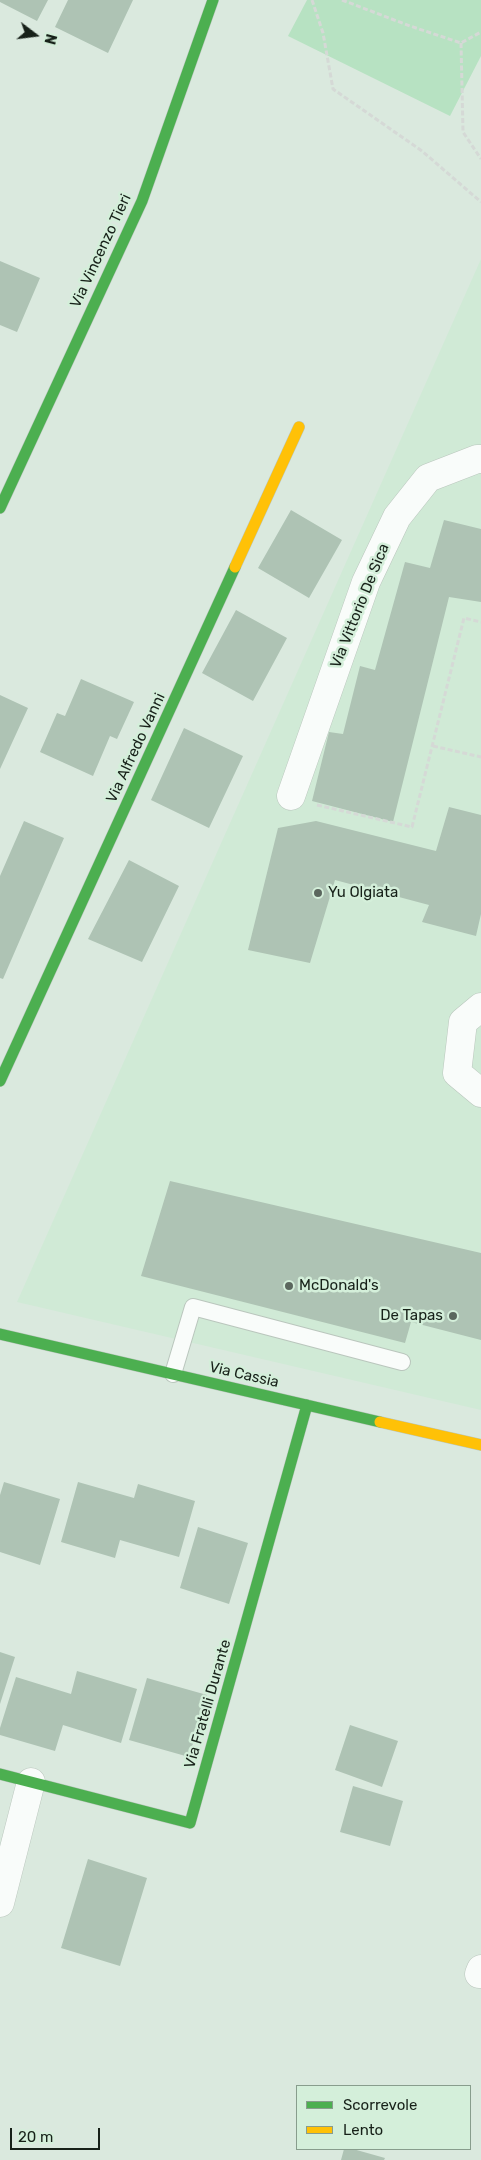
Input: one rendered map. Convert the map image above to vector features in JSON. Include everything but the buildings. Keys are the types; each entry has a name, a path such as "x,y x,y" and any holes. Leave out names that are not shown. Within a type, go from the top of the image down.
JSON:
{"street":[{"name":"Via Vincenzo Tieri","path":"0,508 142,201 213,0"},
{"name":"Via Alfredo Vanni","path":"0,1082 299,427"},
{"name":"Via Vittorio De Sica","path":"290,796 366,582 397,517 428,478 477,459 481,460"},
{"path":"481,1007 463,1022 457,1073 481,1093"},
{"name":"Via Cassia","path":"0,1334 481,1445"},
{"name":"Via Fratelli Durante","path":"0,1774 190,1823 307,1405"},
{"path":"0,1903 31,1782"}],"lane":[{"path":"173,1374 193,1307 402,1362"}],"path":[{"path":"312,0 323,33 333,89 422,151 481,202"},
{"path":"342,0 461,43 481,32"},
{"path":"461,43 463,132 481,158"},
{"path":"290,796 304,802 412,827 464,618 481,622"},
{"path":"433,746 481,757"}],"shaded area":[{"path":"307,0 481,0 481,56 450,116 288,36"},
{"path":"481,259 481,1410 17,1302"}],"traffic: fast":[{"path":"0,508 142,201 213,0"},
{"path":"0,1081 235,567"},
{"path":"0,1334 380,1422"},
{"path":"0,1774 190,1823 307,1405"}],"traffic: slow":[{"path":"235,567 299,427"},
{"path":"380,1422 481,1445"}],"place":[{"name":"Yu Olgiata","path":"318,893"},
{"name":"McDonald's","path":"289,1286"},
{"name":"De Tapas","path":"453,1316"}]}
